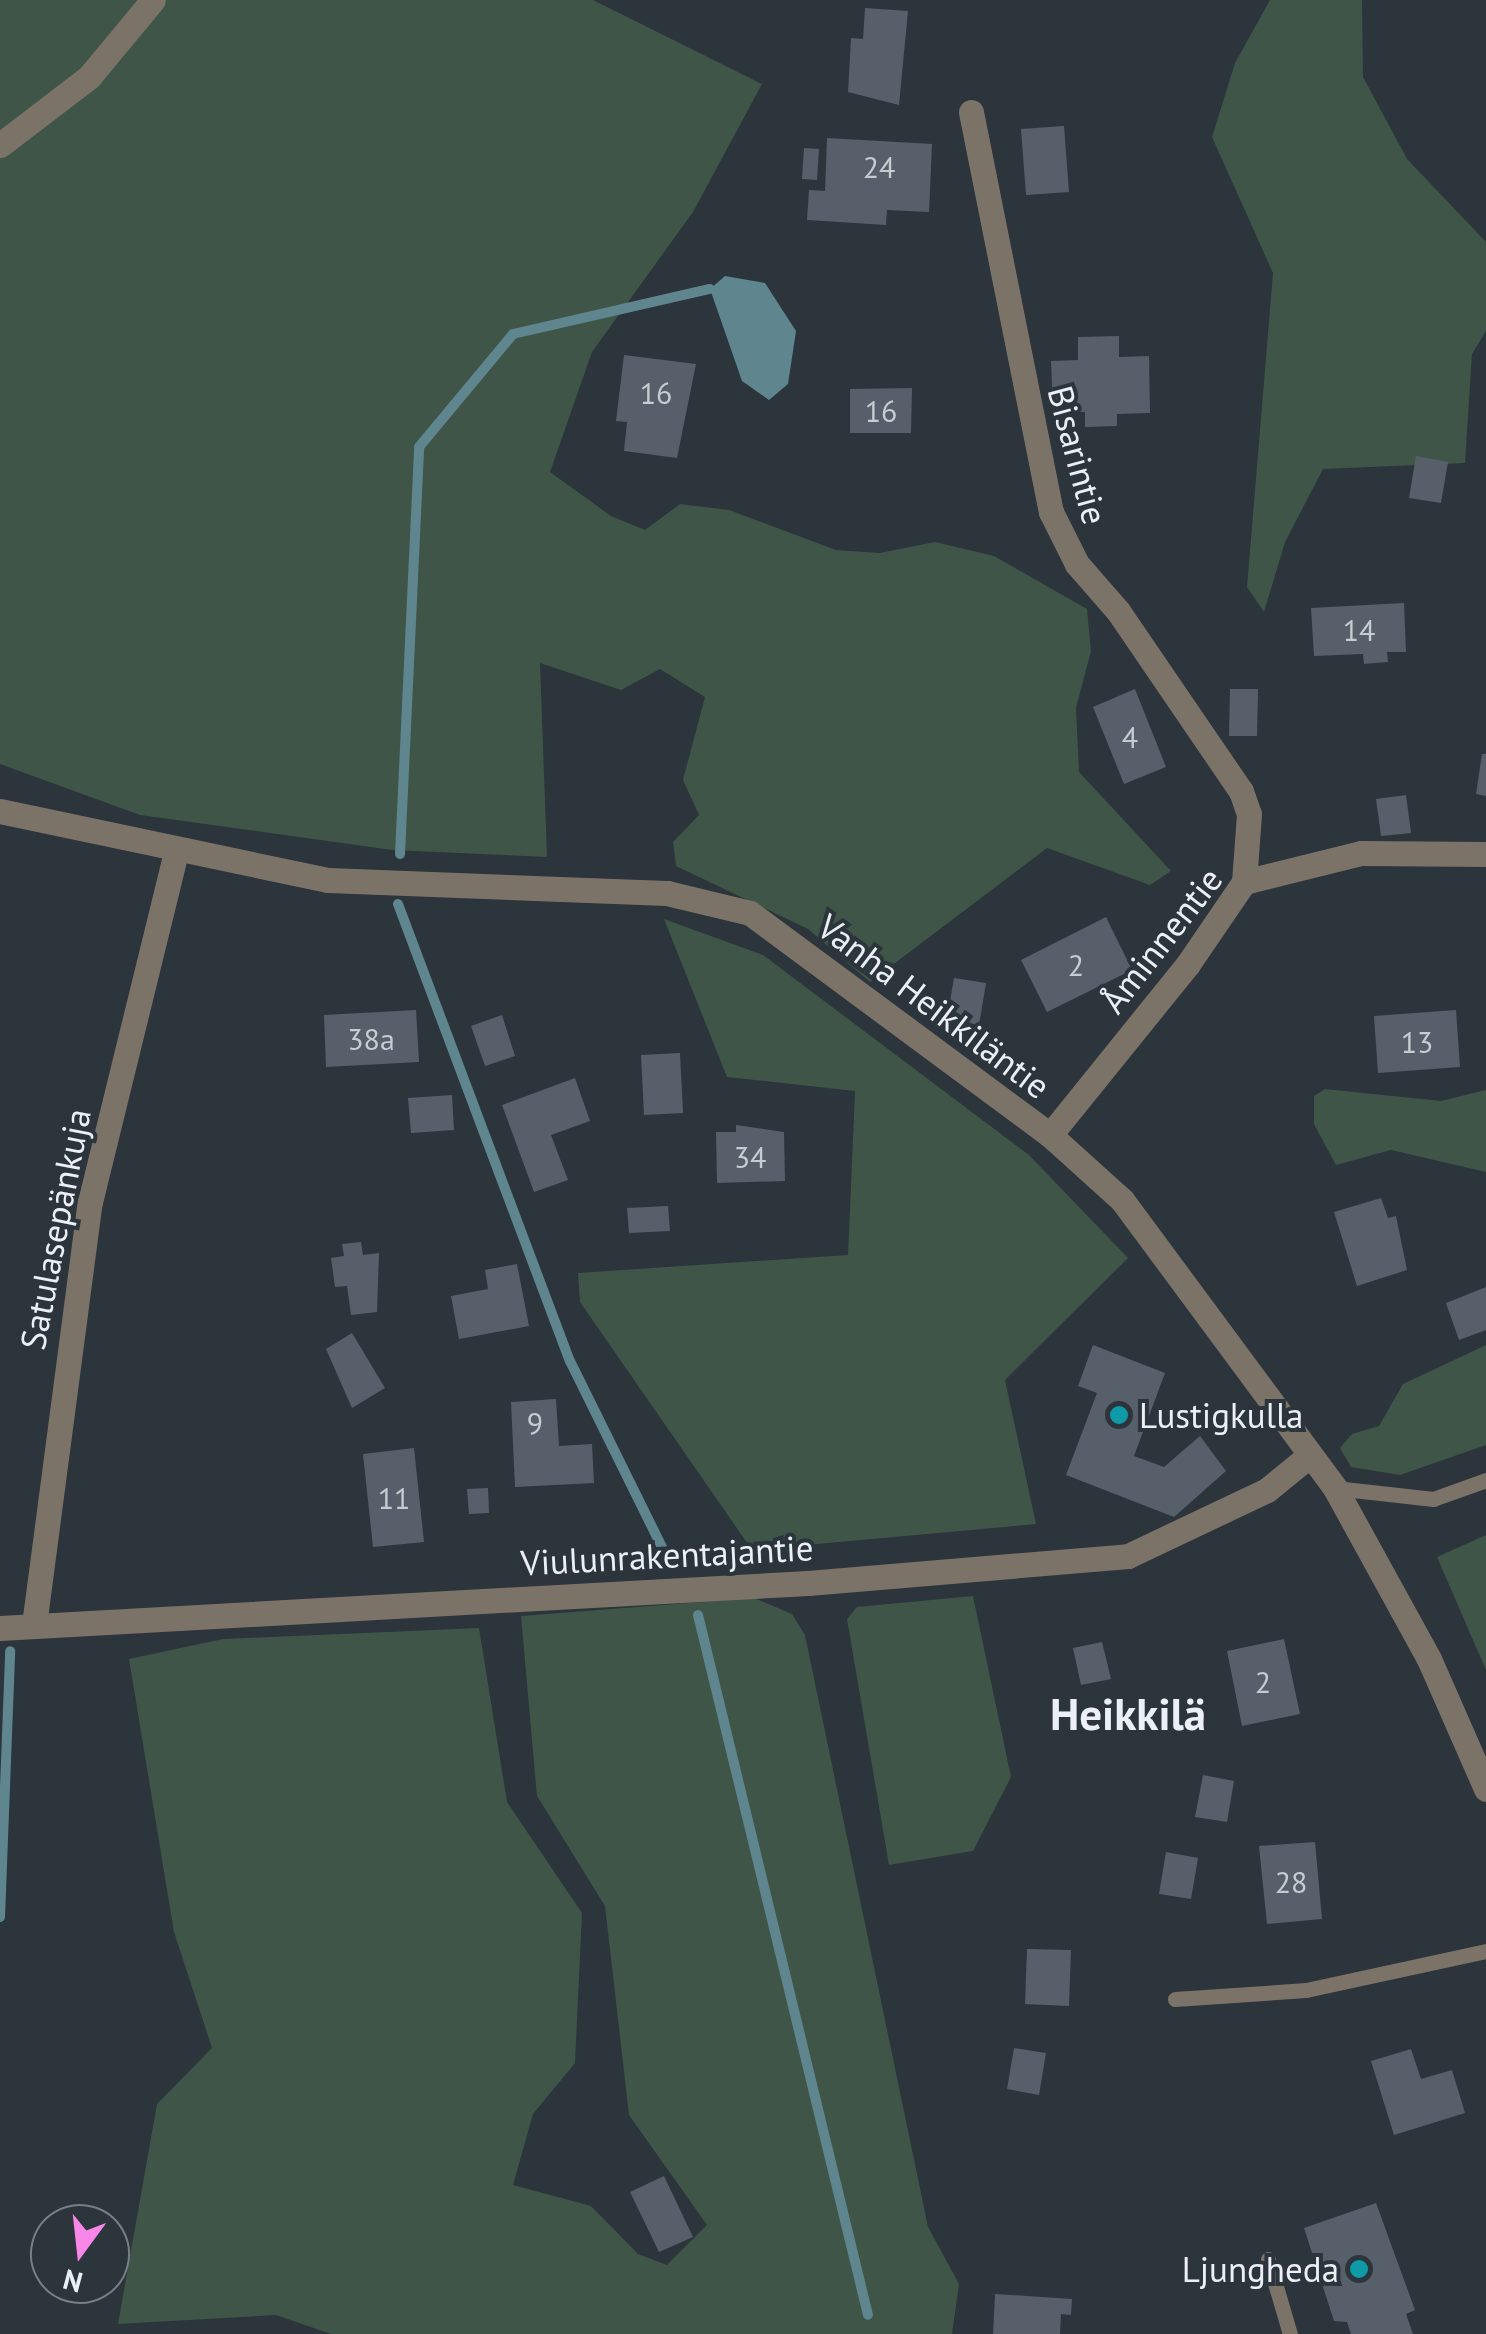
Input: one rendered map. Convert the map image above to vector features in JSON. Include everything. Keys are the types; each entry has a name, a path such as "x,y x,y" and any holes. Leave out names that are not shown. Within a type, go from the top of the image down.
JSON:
{"street":[{"path":"0,144 90,77 153,0"},
{"name":"Bisarintie","path":"971,112 1051,512 1076,564 1118,611 1240,790 1249,814 1244,882"},
{"name":"Vanha Heikkiläntie","path":"0,810 176,851 328,880 640,891 725,904 750,913 1050,1135 1122,1200 1335,1488 1429,1659 1486,1790"},
{"name":"Satulasepänkuja","path":"34,1625 90,1202 176,851"},
{"name":"Åminnentie","path":"1050,1135 1188,964 1244,882 1361,853 1486,854"},
{"name":"Viulunrakentajantie","path":"0,1628 808,1582 1128,1556 1267,1490 1310,1455"}],"lane":[{"path":"1335,1488 1433,1499 1486,1480"},
{"path":"1175,1999 1306,1990 1486,1951"},
{"path":"1268,2259 1290,2334"}],"green space":[{"path":"0,0 593,0 762,84 693,212 592,352 550,472 611,516 645,530 680,504 729,510 836,550 880,553 935,542 994,556 1087,609 1091,651 1076,708 1079,772 1171,871 1150,885 1047,848 870,982 808,929 676,866 673,842 699,815 683,780 705,697 660,669 621,690 540,663 547,857 392,850 140,815 0,764"},
{"path":"1270,0 1362,0 1363,77 1407,159 1486,242 1486,331 1472,354 1465,463 1323,469 1285,542 1264,612 1247,587 1273,273 1212,137 1235,63"},
{"path":"664,919 763,955 1029,1155 1128,1258 1005,1380 1036,1524 752,1550 580,1302 578,1273 848,1255 855,1091 727,1077"},
{"path":"1325,1089 1441,1101 1486,1090 1486,1172 1391,1150 1336,1165 1314,1124 1314,1096"},
{"path":"1486,1345 1486,1445 1400,1475 1351,1467 1340,1448 1352,1434 1379,1426 1403,1384"},
{"path":"1486,1535 1486,1670 1437,1557"},
{"path":"973,1596 1011,1777 973,1851 889,1865 847,1619 857,1607"},
{"path":"754,1598 792,1614 805,1635 928,2227 959,2284 952,2334 331,2334 276,2315 118,2324 122,2304 130,2304 130,2256 157,2104 212,2048 174,1932 129,1659 223,1639 479,1628 507,1802 582,1913 575,2063 533,2114 513,2185 591,2206 638,2254 667,2265 707,2225 629,2115 605,1906 537,1796 521,1616"}],"water":[{"path":"725,276 765,283 796,331 788,384 769,400 742,381 710,289"}],"building":[{"path":"865,8 908,11 899,105 848,92 851,38 863,39"},
{"path":"1064,126 1069,192 1026,195 1021,129"},
{"path":"827,138 932,144 929,212 887,210 886,225 807,220 809,190 825,191"},
{"path":"804,148 819,149 817,180 802,179"},
{"path":"1119,336 1119,357 1149,356 1150,413 1117,414 1117,426 1085,427 1085,412 1053,413 1051,361 1078,360 1078,337"},
{"path":"624,355 696,364 677,458 624,451 627,422 616,421"},
{"path":"912,388 911,433 850,433 850,389"},
{"path":"1416,456 1448,462 1441,503 1409,498"},
{"path":"1404,603 1406,652 1387,652 1388,662 1364,664 1363,654 1314,656 1311,608"},
{"path":"1135,689 1166,767 1124,784 1093,707"},
{"path":"1230,689 1258,689 1257,736 1229,736"},
{"path":"1482,754 1486,754 1486,796 1476,794"},
{"path":"1406,795 1411,833 1381,836 1376,799"},
{"path":"1106,917 1132,970 1047,1012 1021,960"},
{"path":"954,978 986,983 979,1025 947,1019"},
{"path":"416,1010 419,1062 326,1067 324,1015"},
{"path":"1456,1010 1460,1067 1378,1073 1374,1016"},
{"path":"502,1015 515,1056 485,1066 471,1026"},
{"path":"680,1053 683,1113 644,1115 641,1055"},
{"path":"575,1078 590,1121 551,1135 568,1180 534,1192 502,1105"},
{"path":"452,1095 454,1130 411,1133 408,1098"},
{"path":"736,1125 784,1132 785,1181 717,1183 716,1132 736,1132"},
{"path":"1381,1198 1388,1218 1396,1216 1407,1270 1357,1286 1334,1212"},
{"path":"668,1206 670,1231 629,1233 627,1208"},
{"path":"361,1242 363,1255 379,1253 377,1312 351,1315 347,1286 335,1287 331,1258 344,1256 342,1244"},
{"path":"517,1264 529,1326 459,1339 451,1296 488,1289 485,1270"},
{"path":"1486,1287 1486,1330 1459,1340 1446,1303"},
{"path":"352,1333 385,1388 352,1408 326,1349"},
{"name":"Lustigkulla","path":"1093,1345 1165,1373 1134,1456 1164,1467 1200,1436 1226,1471 1174,1517 1066,1475 1097,1393 1078,1386"},
{"path":"556,1399 559,1446 592,1444 594,1483 515,1487 511,1402"},
{"path":"414,1448 424,1542 373,1547 363,1454"},
{"path":"488,1488 489,1513 469,1514 467,1489"},
{"path":"1284,1639 1300,1714 1242,1726 1227,1651"},
{"path":"1102,1642 1111,1679 1081,1685 1073,1648"},
{"path":"1203,1775 1234,1781 1227,1822 1195,1817"},
{"path":"1315,1842 1322,1919 1267,1924 1259,1846"},
{"path":"1166,1852 1198,1858 1191,1899 1159,1894"},
{"path":"1027,1949 1071,1950 1069,2006 1025,2004"},
{"path":"1014,2048 1046,2053 1039,2095 1007,2089"},
{"path":"1411,2049 1421,2079 1452,2070 1465,2113 1394,2135 1371,2061"},
{"path":"664,2176 693,2237 659,2252 630,2192"},
{"name":"Ljungheda","path":"1376,2203 1415,2310 1406,2314 1413,2334 1351,2334 1347,2322 1334,2321 1304,2228"},
{"path":"995,2294 1072,2299 1071,2315 1061,2314 1060,2334 993,2334"}],"waterway":[{"path":"400,854 419,447 513,334 710,289"},
{"path":"398,904 570,1361 670,1563"},
{"path":"698,1615 868,2315"},
{"path":"0,1917 10,1651"}],"place":[{"name":"Lustigkulla","path":"1119,1415"},
{"name":"Ljungheda","path":"1359,2269"}],"district":[{"name":"Heikkilä","path":"1128,1714"}]}
